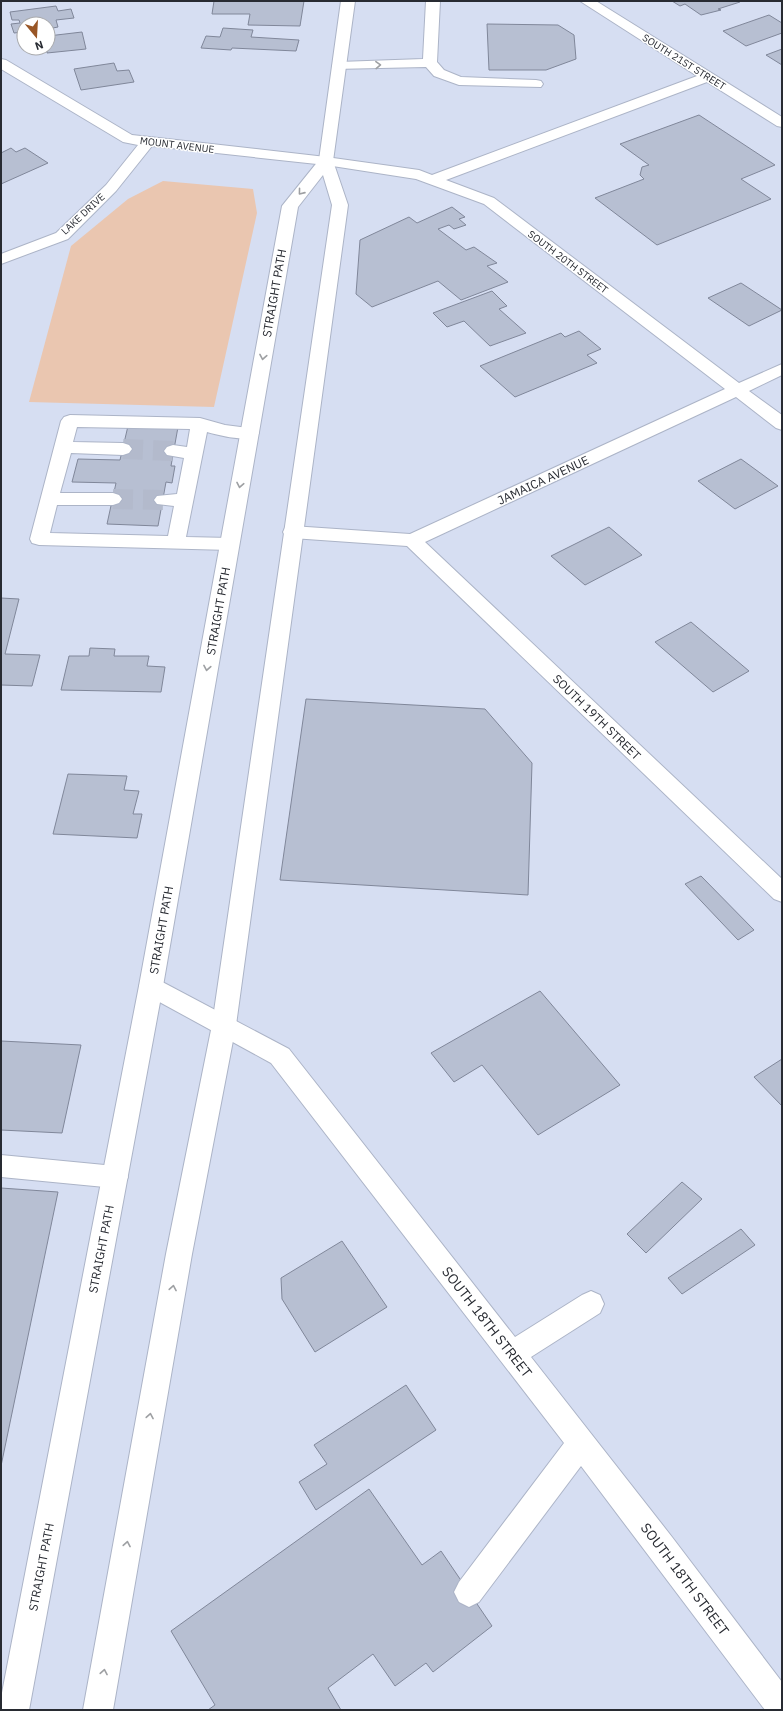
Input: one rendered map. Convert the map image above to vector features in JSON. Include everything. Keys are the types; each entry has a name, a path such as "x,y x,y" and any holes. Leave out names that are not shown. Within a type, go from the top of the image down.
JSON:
{"main road":[{"path":"98,1710 179,1254 224,1025 292,532 340,205 326,162 348,1"},
{"path":"433,1 430,63 438,73 459,81 536,84"},
{"name":"SOUTH 21ST STREET","path":"586,1 782,122"},
{"name":"MOUNT AVENUE","path":"1,63 128,139 326,162"},
{"path":"339,66 430,63"},
{"path":"432,180 708,76"},
{"name":"LAKE DRIVE","path":"1,259 62,236 111,188 147,142"},
{"name":"SOUTH 20TH STREET","path":"326,162 419,175 489,201 782,424"},
{"name":"STRAIGHT PATH","path":"14,1710 151,986 290,206 326,162"},
{"name":"JAMAICA AVENUE","path":"292,532 412,540 782,369"},
{"path":"230,544 39,539 70,421 200,424 224,431 250,433"},
{"path":"176,542 200,424"},
{"path":"63,447 123,450"},
{"path":"173,451 194,452"},
{"path":"49,499 113,500"},
{"path":"163,500 185,500"},
{"name":"SOUTH 19TH STREET","path":"412,540 782,893"},
{"name":"SOUTH 18TH STREET","path":"151,986 280,1056 581,1443 782,1707"},
{"path":"1,1166 115,1177"},
{"path":"512,1354 591,1304"},
{"path":"469,1592 581,1443"}],"shaded area":[{"path":"163,181 253,189 257,213 214,407 29,402 71,246 128,199"}],"building":[{"path":"214,1 304,1 300,26 248,25 250,14 212,14"},
{"path":"672,1 740,2 718,9 721,10 701,15 685,4 680,6"},
{"path":"56,6 58,11 71,9 74,18 56,20 56,16 16,16 16,20 12,20 10,12"},
{"path":"769,15 782,23 782,33 746,46 723,31"},
{"path":"16,23 16,33 14,33 11,24"},
{"path":"487,24 558,25 574,35 576,59 546,70 489,70"},
{"path":"223,28 253,30 251,37 299,40 296,51 201,48 206,36 220,37"},
{"path":"82,32 86,49 56,52 56,35"},
{"path":"782,49 782,65 766,55"},
{"path":"114,63 117,71 129,70 134,82 81,90 74,69"},
{"path":"699,115 775,165 741,179 771,199 657,245 595,198 644,179 640,175 642,167 649,165 620,144"},
{"path":"11,148 16,152 25,148 48,163 1,184 1,153"},
{"path":"452,207 465,217 459,219 466,225 454,229 449,225 438,229 466,250 474,247 497,263 487,266 508,282 461,300 438,281 372,307 356,294 360,240 409,217 417,223"},
{"path":"741,283 782,310 749,326 708,298"},
{"path":"492,291 507,306 499,309 526,333 490,346 464,321 447,327 433,313"},
{"path":"579,331 601,349 587,355 597,363 515,397 480,366 561,333 565,337"},
{"path":"128,426 178,427 171,466 175,466 172,483 166,482 158,526 107,524 116,483 72,482 78,459 120,460"},
{"path":"741,459 778,486 735,509 698,481"},
{"path":"609,527 642,555 585,585 551,556"},
{"path":"1,598 19,599 5,654 40,655 32,686 1,685"},
{"path":"691,622 749,671 713,692 655,642"},
{"path":"90,648 115,649 114,656 149,656 147,666 165,667 161,692 61,690 69,656 89,656"},
{"path":"306,699 485,709 532,763 528,895 280,880"},
{"path":"68,774 127,776 124,790 139,791 133,814 142,814 137,838 53,834"},
{"path":"701,876 754,930 738,940 685,884"},
{"path":"540,991 620,1085 538,1135 482,1065 454,1082 431,1053"},
{"path":"1,1041 81,1045 62,1133 1,1130"},
{"path":"782,1059 782,1106 754,1077"},
{"path":"682,1182 702,1199 646,1253 627,1234"},
{"path":"1,1188 58,1192 1,1466"},
{"path":"741,1229 755,1245 682,1294 668,1278"},
{"path":"342,1241 387,1307 315,1352 282,1299 281,1278"},
{"path":"406,1385 436,1430 316,1510 299,1482 327,1464 314,1445"},
{"path":"369,1489 422,1565 441,1551 492,1626 433,1672 426,1663 395,1686 373,1654 328,1688 341,1710 208,1710 215,1705 171,1631"}],"tunnel":[{"path":"123,449 173,451"},
{"path":"113,499 163,500"}]}
